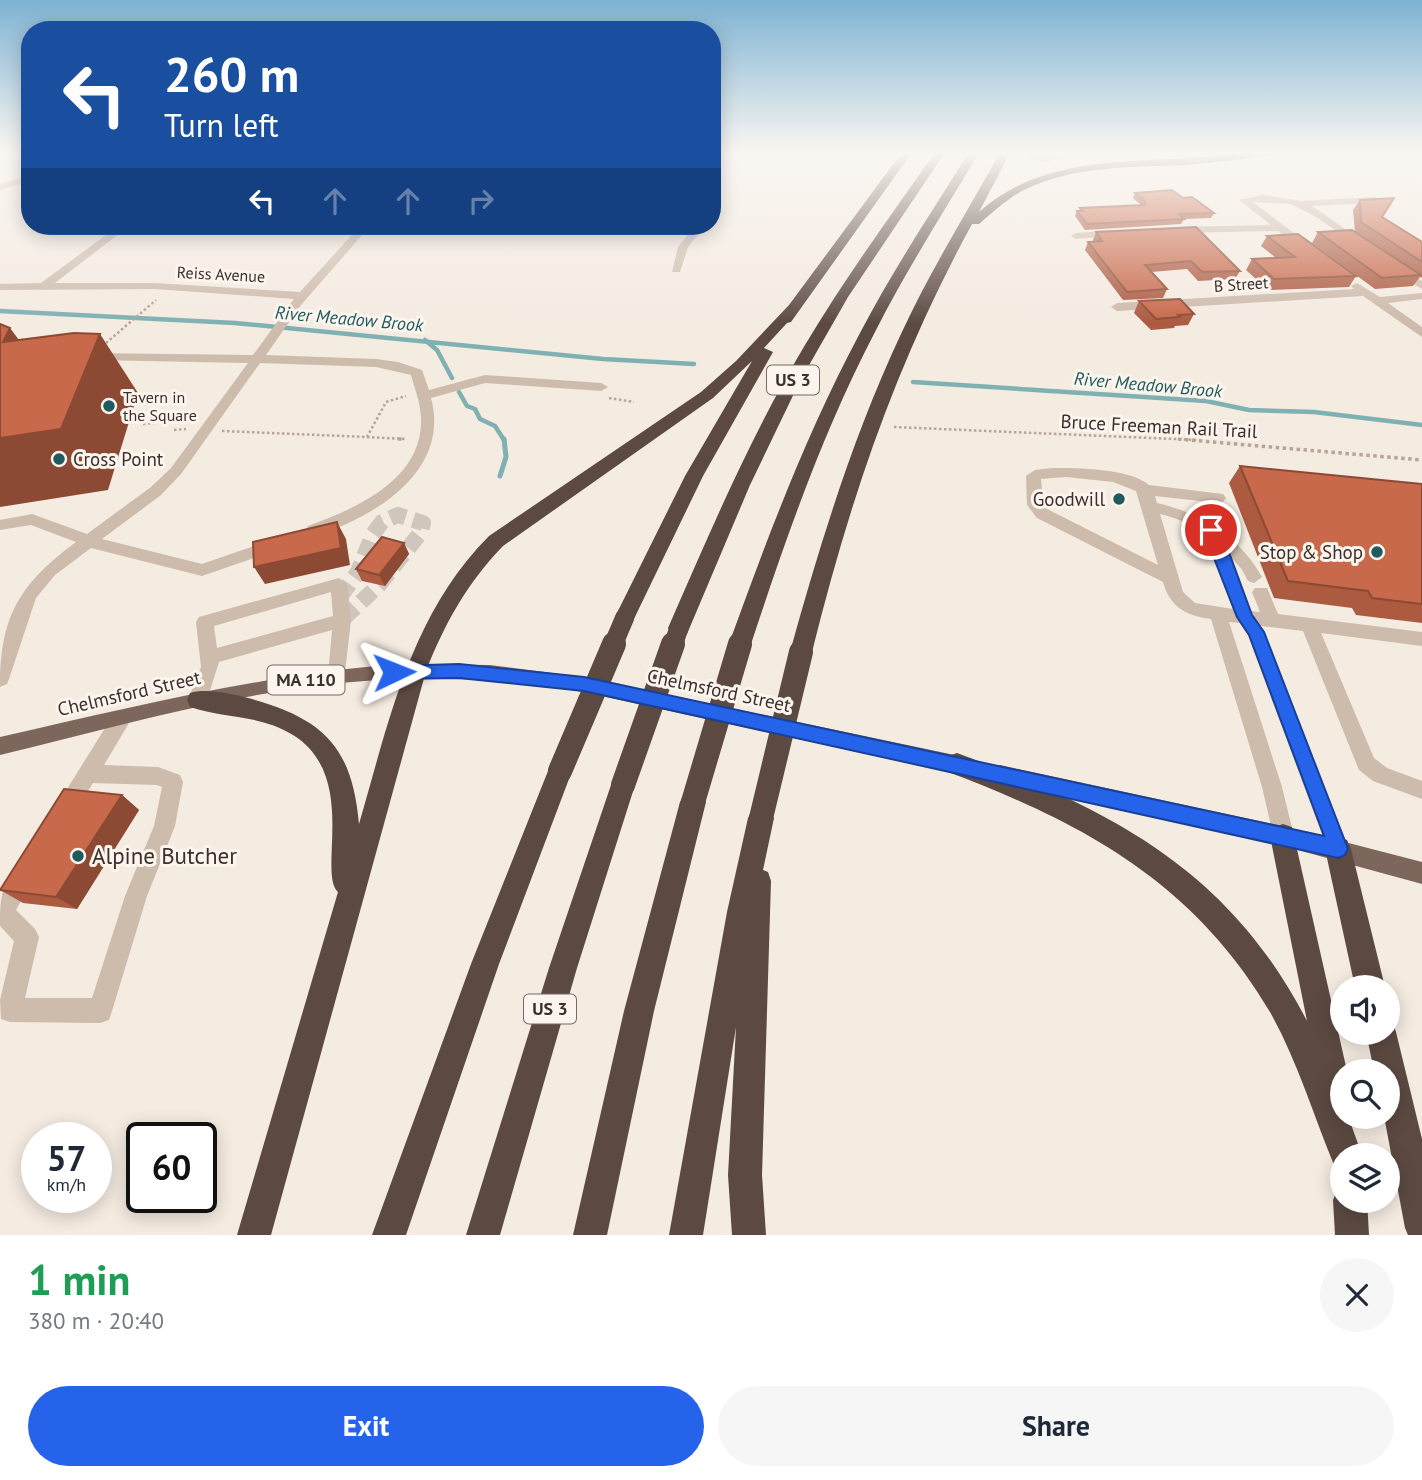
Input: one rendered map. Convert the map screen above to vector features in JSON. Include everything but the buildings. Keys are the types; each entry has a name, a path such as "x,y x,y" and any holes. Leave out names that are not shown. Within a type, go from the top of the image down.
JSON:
{"highway":[{"path":"389,1235 485,964 560,771 625,617 713,439 793,308 866,209"},
{"name":"US 3","path":"483,1235 563,968 623,785 679,628 738,489 790,386 841,298 901,209"},
{"name":"US 3","path":"590,1235 639,1011 694,802 741,641 792,495 853,360 880,308 940,209"},
{"path":"686,1235 741,912 801,652 831,541 858,458 909,334 975,209"},
{"path":"956,244 988,209"},
{"path":"254,1235 338,931 415,671 443,605 482,554 512,529 707,395 741,364 793,308"},
{"path":"198,700 252,706 273,713 307,731 332,760 341,780 347,827 346,879 338,931"},
{"path":"957,764 1042,795 1118,834 1184,884 1211,910 1252,959 1281,1003 1318,1082 1342,1143"},
{"path":"750,1235 746,1175 761,818"},
{"path":"1283,836 1329,1051 1344,1143"},
{"path":"1338,849 1367,975"},
{"path":"1384,1045 1412,1167 1422,1228"},
{"path":"1351,1213 1352,1235"}],"main road":[{"name":"Chelmsford Street","path":"0,746 198,700 337,676 415,671 502,674 584,684 957,764 1283,836 1422,873"}],"street":[{"path":"1255,209 1312,252"},
{"path":"1308,209 1367,249"},
{"path":"1165,230 1280,228"},
{"path":"1076,236 1126,232"},
{"path":"43,287 112,235"},
{"path":"0,679 28,596 49,571 156,491 176,471 303,296 357,235"},
{"path":"676,270 683,247 693,235"},
{"path":"1389,264 1422,286"},
{"path":"1344,276 1422,333"},
{"name":"Reiss Avenue","path":"0,288 155,286 303,296"},
{"name":"B Street","path":"1117,307 1366,292"},
{"path":"1377,300 1422,296"},
{"path":"0,525 32,519 91,542 202,570 333,523 371,505 409,474 420,458 428,428 418,373 406,368 263,351 77,355"},
{"path":"422,394 485,379 601,387"},
{"path":"1170,578 1039,511 1034,502 1032,477 1044,471 1087,475 1130,481 1145,490 1217,498"},
{"path":"1145,490 1170,578 1180,602 1199,611 1422,639"},
{"path":"1150,507 1185,516 1211,530 1247,564 1272,621"},
{"path":"1211,530 1245,617 1256,632 1338,849"},
{"path":"198,700 210,667 205,622 339,584 342,620 337,676"},
{"path":"1219,614 1272,788 1283,836"},
{"path":"209,658 342,620"},
{"path":"1308,625 1364,762 1380,775 1422,790"},
{"path":"52,832 122,718"},
{"path":"37,855 2,912 27,937 10,1010 100,1011 136,897 165,822 173,795 173,782 158,776 87,774"}],"path":[{"path":"117,333 151,303"},
{"path":"367,437 386,402 422,394"},
{"path":"143,424 154,423"},
{"name":"Bruce Freeman Rail Trail","path":"894,427 1159,437 1422,460"},
{"path":"174,430 190,428"},
{"path":"220,431 405,439"}],"waterway":[{"name":"River Meadow Brook","path":"0,311 235,323 427,342"},
{"name":"River Meadow Brook","path":"427,342 603,359 694,364"},
{"path":"427,342 437,350 452,378"},
{"name":"River Meadow Brook","path":"913,382 1206,401 1249,410 1314,412 1422,425"},
{"path":"459,392 467,406 475,409 480,419 495,426 504,440"},
{"path":"500,476 506,457 504,439"}],"tunnel":[{"path":"340,597 358,572 373,534 382,522 398,515 423,523 421,532 379,585 342,620"}],"place":[{"name":"Tavern in the Square","path":"109,406"},
{"name":"Cross Point","path":"59,459"},
{"name":"Goodwill","path":"1119,499"},
{"name":"Stop & Shop","path":"1377,552"},
{"name":"Alpine Butcher","path":"78,856"}],"route":[{"path":"394,672 459,671 540,677 584,684 1338,849 1256,632 1245,617 1211,530"}]}
